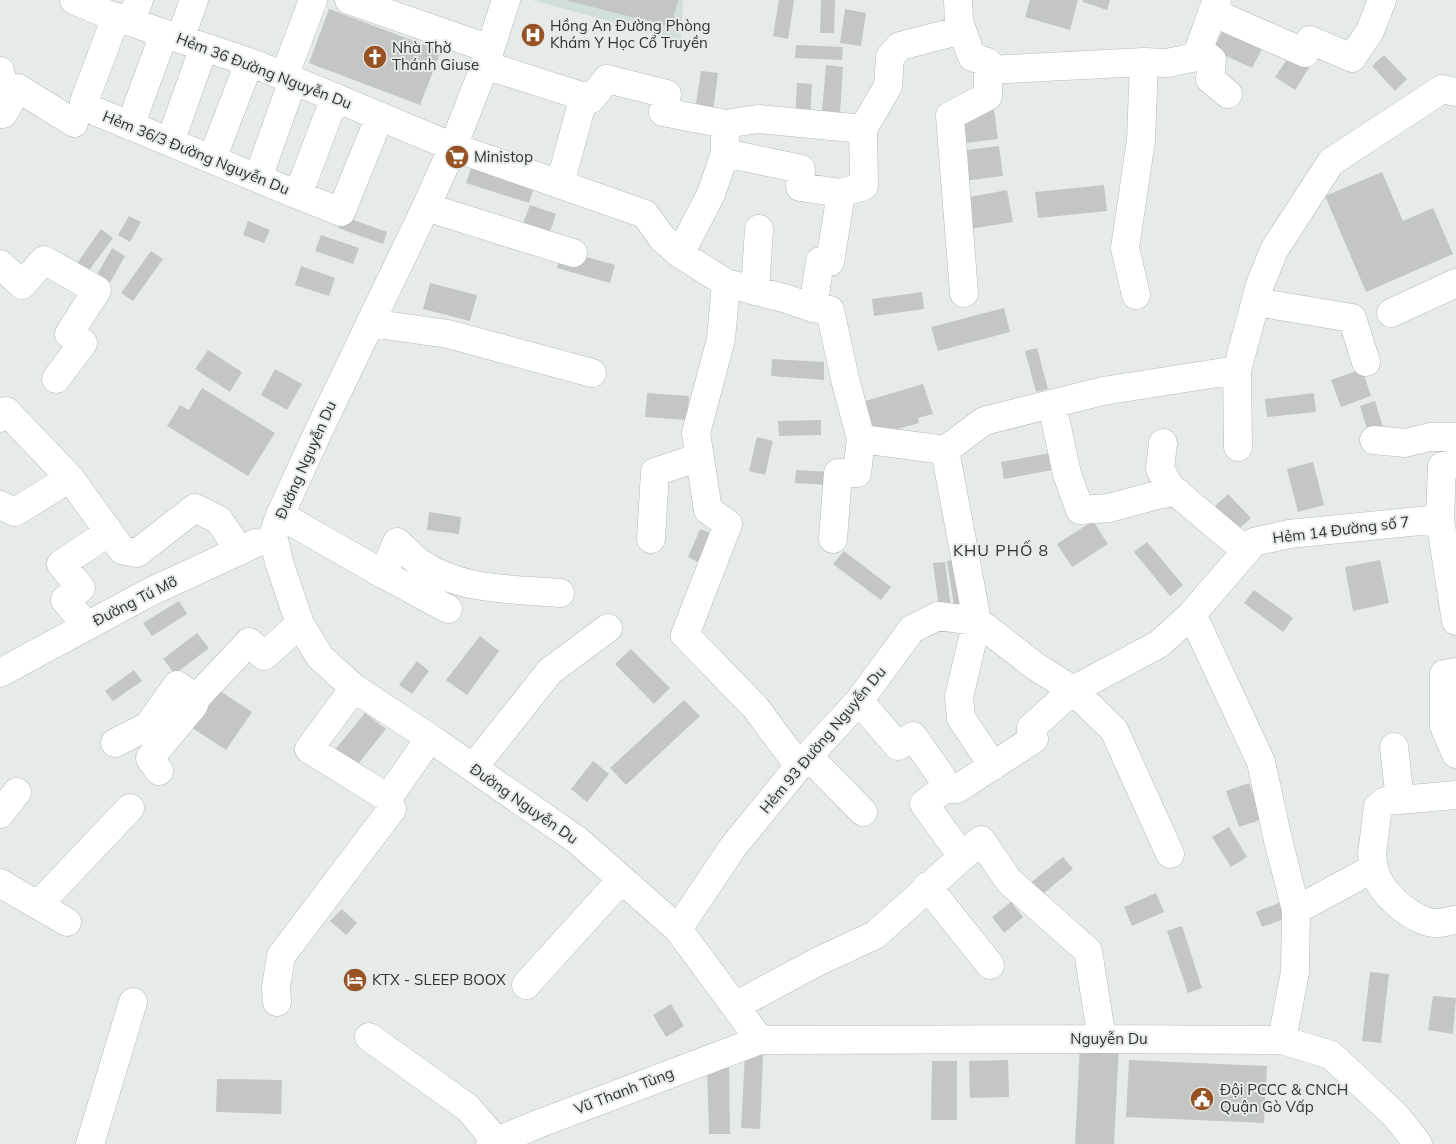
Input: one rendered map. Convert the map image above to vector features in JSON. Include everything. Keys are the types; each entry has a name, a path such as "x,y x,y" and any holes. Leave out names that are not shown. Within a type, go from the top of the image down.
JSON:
{"street":[{"name":"Hẻm 36 Đường Nguyễn Du","path":"76,0 128,13 182,40 289,78 453,147 645,214 662,238 680,254 726,283 787,298 812,308 830,310 845,379 861,439"},
{"path":"170,142 182,40 194,0"},
{"path":"258,178 313,0"},
{"name":"Đường Nguyễn Du","path":"506,0 488,57 453,147 277,526 279,562 300,624 320,657 354,688 430,738 576,840 622,880 678,929 760,1040"},
{"path":"958,0 959,22 972,57 988,62 988,96 950,116 964,293"},
{"path":"988,70 1144,62 1167,63 1196,57 1214,6 1305,54 1310,40 1352,58 1370,31 1382,0"},
{"path":"356,1 400,8 488,57 591,99 607,80 667,94 663,112 725,124 758,119 863,129"},
{"path":"79,113 128,13"},
{"path":"725,152 801,169 800,187 842,193 864,186 863,129 888,86 890,56 900,46 962,30"},
{"path":"130,126 182,40"},
{"path":"1199,49 1212,60 1210,79 1228,94"},
{"path":"1136,295 1125,248 1141,140 1144,62"},
{"path":"212,159 250,63"},
{"path":"0,71 5,111"},
{"name":"Hẻm 36/3 Đường Nguyễn Du","path":"5,111 18,88 79,113 90,109 298,194 335,97"},
{"path":"1238,447 1237,370 1260,285 1274,250 1330,162 1442,89 1456,92"},
{"path":"560,184 584,96"},
{"path":"298,194 341,212 380,116"},
{"path":"680,254 711,194 725,152 725,124"},
{"path":"812,308 820,261 830,262 842,193"},
{"path":"426,207 573,252"},
{"path":"754,291 759,229"},
{"path":"0,264 22,285 44,260 97,290 68,334 83,343 56,378"},
{"path":"726,283 721,338 696,433 708,510 728,524 685,635 804,761 863,812"},
{"path":"1391,313 1456,283"},
{"path":"1256,302 1352,318 1366,362"},
{"path":"370,323 448,334 592,373"},
{"path":"833,539 838,473 857,473 861,439 945,450 984,421 1104,391 1237,370"},
{"path":"1052,404 1067,474 1080,510 1110,508 1157,495 1176,492"},
{"path":"0,418 6,411 70,478 122,550 137,553 195,508 219,520 239,550"},
{"path":"1374,440 1405,443 1430,437 1456,437"},
{"path":"1163,443 1160,470 1170,486 1246,551"},
{"path":"945,450 977,621 959,697 960,718 993,766"},
{"path":"652,539 655,472 700,457"},
{"path":"1456,464 1442,466 1440,519 1456,622"},
{"path":"0,505 15,512 70,478"},
{"name":"Hẻm 14 Đường số 7","path":"972,848 924,804 944,789 957,789 1034,740 1031,728 1074,690 1159,644 1192,614 1254,542 1289,534 1440,519"},
{"path":"277,526 383,574 448,609"},
{"name":"Đường Tú Mỡ","path":"0,673 150,592 239,550 277,526"},
{"path":"87,626 65,600 81,588 61,564 109,532"},
{"path":"383,574 397,542 420,563 446,577 492,588 560,593"},
{"path":"1192,614 1261,762 1296,910 1295,972 1282,1040"},
{"name":"Hẻm 93 Đường Nguyễn Du","path":"678,929 734,847 804,761 859,701 912,629 938,616 977,621"},
{"path":"977,621 1035,666 1074,690 1114,730 1170,854"},
{"path":"159,771 150,758 194,704 196,698 249,642 264,656 300,624"},
{"path":"473,768 550,671 608,628"},
{"path":"1456,672 1444,674 1444,726 1456,754"},
{"path":"115,744 148,726 177,685 196,698"},
{"path":"277,1002 276,987 281,956 392,809 388,798 309,750 354,688"},
{"path":"859,701 898,746 914,736 950,789"},
{"path":"388,798 430,738"},
{"path":"1394,747 1400,800"},
{"path":"0,814 18,792"},
{"path":"1456,795 1384,801 1378,807 1372,854 1376,877 1395,904 1430,923 1456,920"},
{"path":"38,905 130,808"},
{"path":"735,1006 817,962 874,935 972,848 1010,880 1088,952 1102,1039"},
{"path":"1296,910 1374,868"},
{"path":"526,985 622,880"},
{"path":"0,883 67,922"},
{"path":"928,886 990,965"},
{"path":"90,1144 133,1002"},
{"path":"369,1037 468,1108 493,1143"},
{"name":"Nguyễn Du","path":"760,1040 1282,1040 1332,1055 1396,1116 1418,1144"},
{"name":"Vũ Thanh Tùng","path":"493,1143 538,1124 760,1040"}],"shaded area":[{"path":"532,0 683,0 681,41"}],"building":[{"path":"565,0 678,0 671,27"},
{"path":"779,0 794,0 788,39 773,36"},
{"path":"821,0 835,0 834,33 820,33"},
{"path":"1030,0 1078,0 1070,30 1025,17"},
{"path":"1083,0 1110,0 1107,10 1083,2"},
{"name":"Nhà Thờ Thánh Giuse","path":"329,9 441,51 420,105 309,63"},
{"path":"845,9 866,13 861,46 840,43"},
{"path":"1223,30 1262,49 1252,68 1213,50"},
{"path":"796,45 843,47 842,60 795,58"},
{"path":"1290,55 1309,68 1295,90 1275,77"},
{"path":"1384,55 1407,79 1395,91 1372,66"},
{"path":"826,65 843,67 840,113 822,112"},
{"path":"701,71 718,73 713,112 695,110"},
{"path":"797,83 812,84 810,120 795,119"},
{"path":"994,109 998,139 958,144 955,114"},
{"path":"999,146 1003,176 963,181 959,151"},
{"path":"473,162 536,181 529,203 466,183"},
{"path":"1382,172 1403,221 1433,208 1453,254 1366,292 1325,196"},
{"path":"1104,185 1107,211 1038,218 1035,192"},
{"path":"1007,190 1013,222 970,229 964,198"},
{"path":"530,205 556,214 548,238 521,229"},
{"path":"129,216 141,222 130,242 118,235"},
{"path":"343,216 387,232 383,244 338,228"},
{"path":"248,221 270,230 264,243 243,235"},
{"path":"101,229 113,238 84,277 73,269"},
{"path":"321,235 359,248 353,264 315,251"},
{"path":"112,248 125,256 107,288 94,280"},
{"path":"562,250 615,265 610,283 557,268"},
{"path":"151,251 163,259 133,301 121,293"},
{"path":"301,266 335,278 329,296 295,285"},
{"path":"430,283 477,295 470,321 423,309"},
{"path":"922,292 924,309 874,316 872,299"},
{"path":"1004,308 1010,332 938,351 931,327"},
{"path":"1037,348 1048,389 1036,392 1025,351"},
{"path":"208,350 242,372 230,392 195,369"},
{"path":"772,359 824,362 824,380 771,376"},
{"path":"275,369 302,384 287,410 261,395"},
{"path":"1362,369 1371,396 1341,407 1331,380"},
{"path":"923,384 933,414 918,418 919,423 872,436 862,402"},
{"path":"202,388 275,433 248,476 167,426 180,405 189,410"},
{"path":"647,393 689,396 687,420 645,417"},
{"path":"1314,393 1316,412 1267,417 1265,399"},
{"path":"1375,401 1383,427 1368,432 1360,406"},
{"path":"821,420 821,435 779,436 778,421"},
{"path":"757,437 773,441 765,475 749,471"},
{"path":"1061,451 1064,468 1004,479 1001,462"},
{"path":"1313,462 1324,505 1298,512 1287,469"},
{"path":"796,470 829,472 828,485 795,483"},
{"path":"1228,494 1251,518 1237,531 1214,507"},
{"path":"429,512 461,517 459,534 427,530"},
{"path":"1093,521 1108,544 1072,567 1057,544"},
{"path":"700,529 713,534 700,563 688,557"},
{"path":"1147,542 1183,585 1170,596 1134,552"},
{"path":"844,551 891,587 881,600 833,564"},
{"path":"958,559 966,604 954,606 947,561"},
{"path":"1380,560 1389,603 1353,611 1345,567"},
{"path":"945,562 951,607 939,608 933,563"},
{"path":"1254,590 1293,618 1283,632 1244,603"},
{"path":"179,601 187,614 152,636 143,623"},
{"path":"197,633 209,648 175,674 163,659"},
{"path":"480,636 499,651 467,695 446,680"},
{"path":"631,649 670,688 654,704 615,664"},
{"path":"417,661 429,671 412,694 399,685"},
{"path":"134,670 142,681 113,701 105,691"},
{"path":"214,687 252,712 226,750 189,726"},
{"path":"684,700 700,716 626,785 610,768"},
{"path":"365,713 386,729 354,769 333,752"},
{"path":"593,761 609,774 587,802 571,789"},
{"path":"1249,783 1263,819 1239,827 1226,791"},
{"path":"1229,827 1247,857 1231,867 1212,837"},
{"path":"1063,857 1073,869 1039,897 1029,884"},
{"path":"1156,893 1164,912 1132,926 1124,907"},
{"path":"1011,902 1023,917 1004,933 992,917"},
{"path":"1281,902 1287,918 1262,927 1256,912"},
{"path":"342,909 357,923 346,935 330,921"},
{"path":"1182,926 1202,988 1188,993 1167,931"},
{"path":"1370,972 1389,974 1381,1043 1362,1041"},
{"path":"1433,996 1456,998 1453,1034 1428,1030"},
{"path":"671,1004 684,1026 666,1037 653,1015"},
{"path":"1080,1045 1119,1046 1114,1144 1075,1144"},
{"path":"745,1054 763,1055 760,1129 741,1128"},
{"path":"1008,1060 1009,1097 970,1098 969,1061"},
{"path":"1129,1060 1267,1066 1264,1123 1126,1117"},
{"path":"932,1061 957,1061 957,1120 931,1120"},
{"path":"729,1064 730,1134 709,1134 707,1065"},
{"path":"217,1079 282,1080 281,1114 216,1112"}],"place":[{"name":"Hồng An Đường Phòng Khám Y Học Cổ Truyền","path":"533,35"},
{"name":"Nhà Thờ Thánh Giuse","path":"375,57"},
{"name":"Ministop","path":"457,157"},
{"name":"KTX - SLEEP BOOX","path":"355,980"},
{"name":"Đội PCCC & CNCH Quận Gò Vấp","path":"1202,1099"}],"district":[{"name":"KHU PHỐ 8","path":"1001,550"}]}
